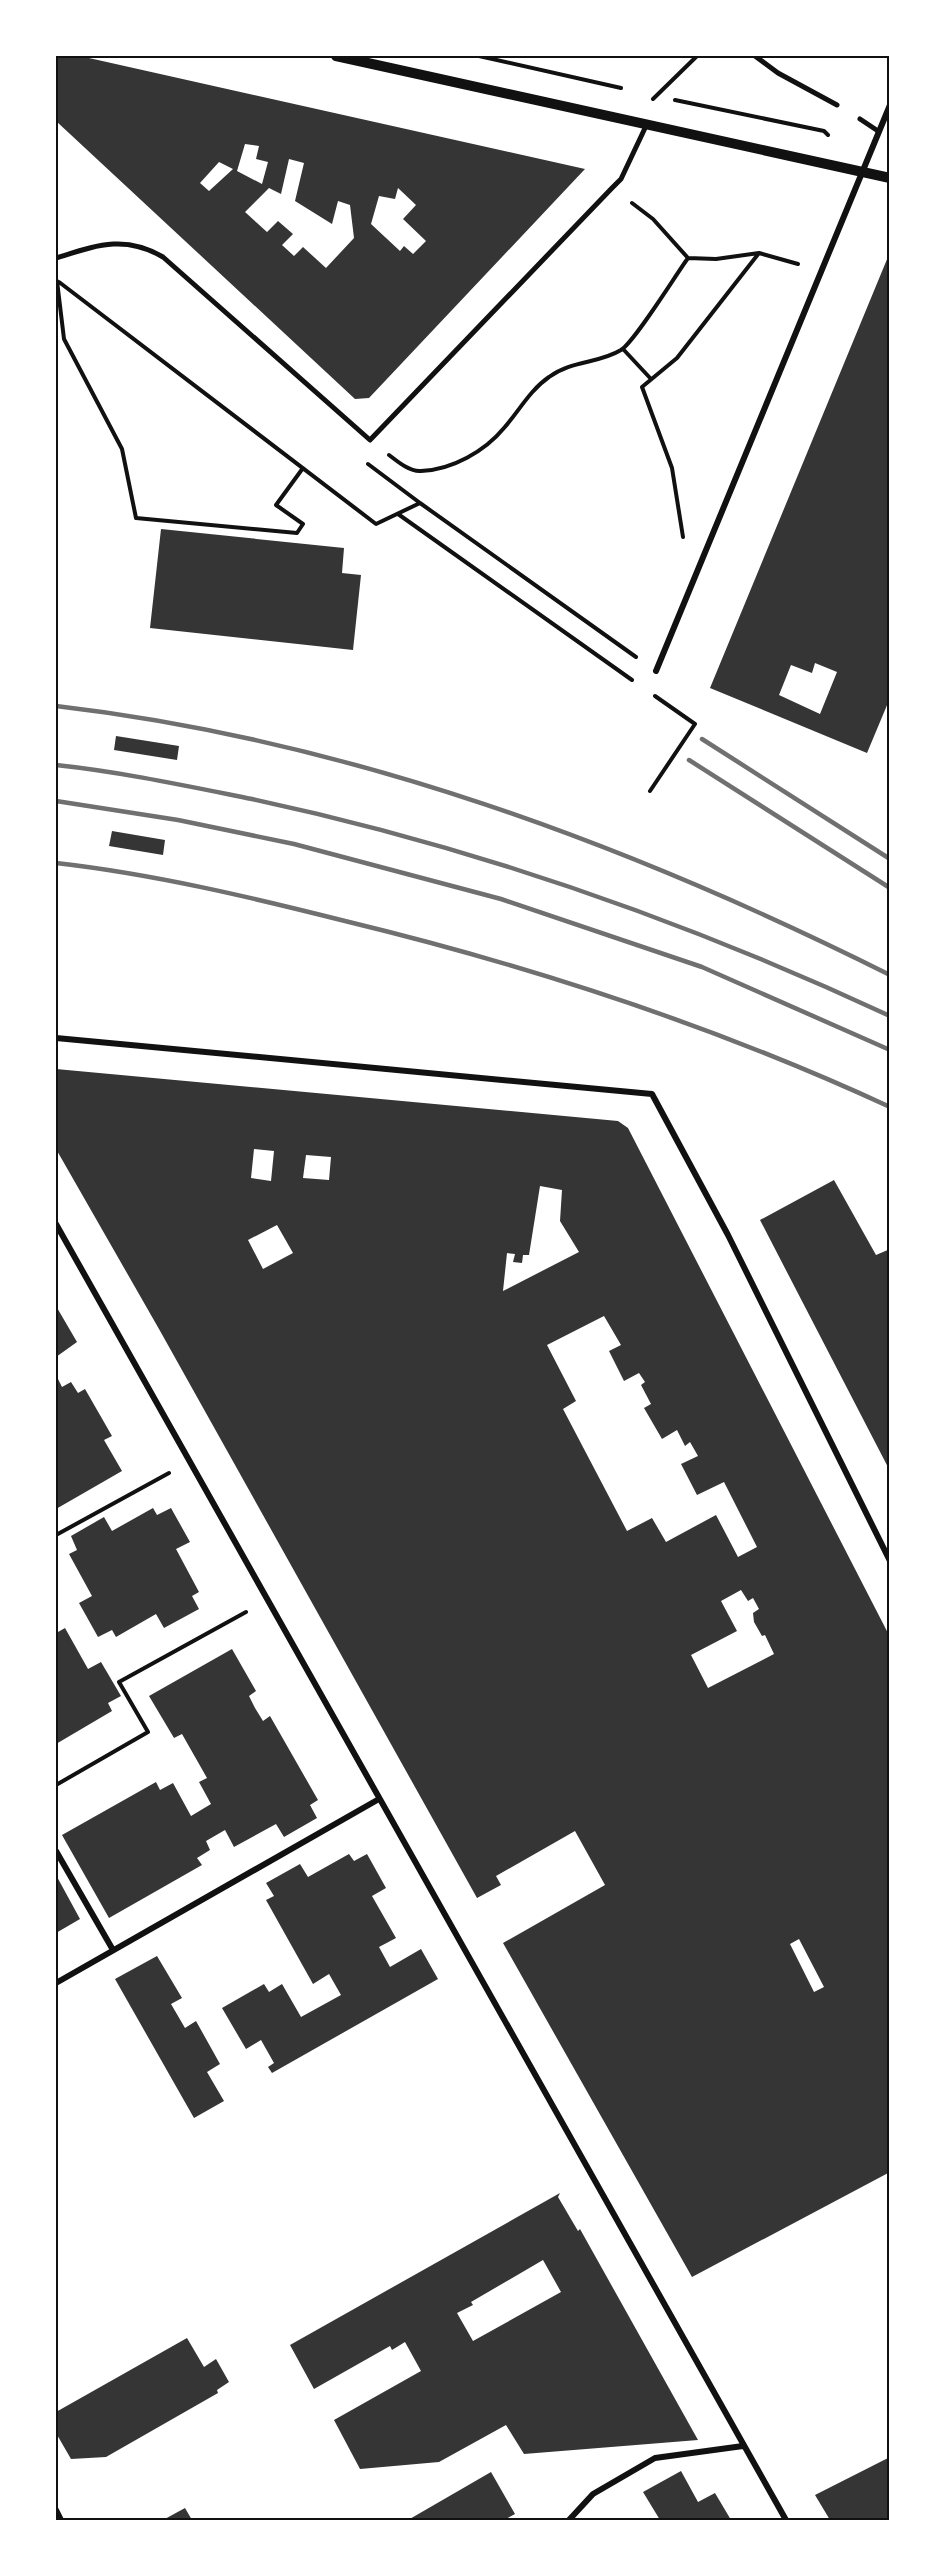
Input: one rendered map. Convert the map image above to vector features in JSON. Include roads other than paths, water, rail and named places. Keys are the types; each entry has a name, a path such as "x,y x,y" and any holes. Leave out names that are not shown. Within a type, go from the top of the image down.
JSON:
{"street":[{"path":"336,56 890,178"},
{"path":"754,56 778,73 837,105"},
{"path":"656,671 890,105"},
{"path":"860,119 878,131"},
{"path":"56,258 118,243 148,248 163,257 370,440 621,179 646,126"},
{"path":"56,1038 652,1094 728,1235 890,1561"},
{"path":"56,1224 786,2520"},
{"path":"56,1983 380,1799"},
{"path":"56,1851 113,1950"},
{"path":"569,2520 593,2494 656,2458 743,2446"},
{"path":"56,2510 61,2520"}],"railway":[{"path":"56,706 165,722 273,744 379,772 484,804 588,841 690,882 890,975"},
{"path":"702,739 890,859"},
{"path":"689,760 890,888"},
{"path":"56,765 130,775 252,799 416,839 497,863 656,918 813,981 890,1016"},
{"path":"56,801 178,820 294,844 501,899 702,967 890,1050"},
{"path":"56,863 129,873 237,895 415,939 553,978 690,1024 890,1107"}]}
